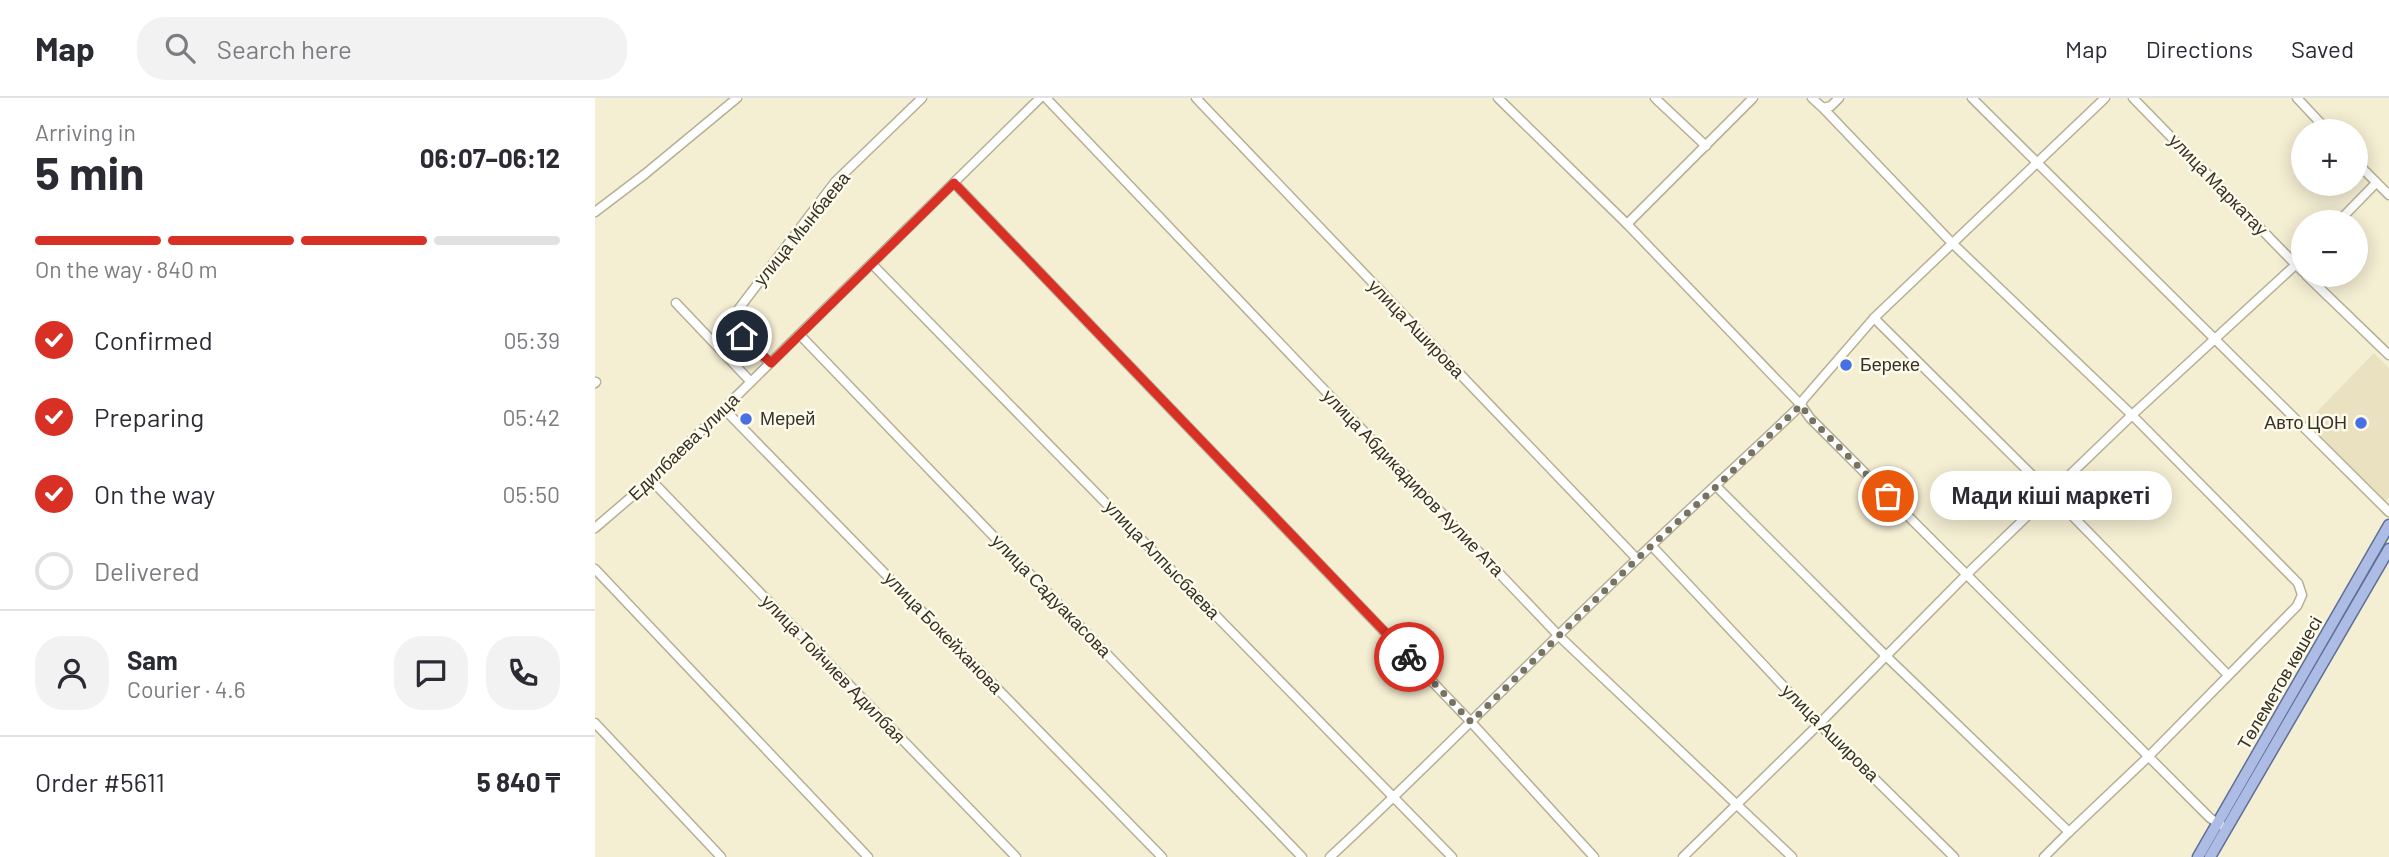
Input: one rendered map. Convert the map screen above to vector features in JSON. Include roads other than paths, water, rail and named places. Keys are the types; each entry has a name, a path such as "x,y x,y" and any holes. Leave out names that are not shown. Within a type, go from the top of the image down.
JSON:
{"main road":[{"name":"Төлеметов көшесі","path":"2210,857 2222,826 2389,525"},
{"name":"Төлеметов көшесі","path":"2198,857 2222,826 2389,549"}],"street":[{"path":"595,212 737,98"},
{"name":"улица Мынбаева","path":"771,363 728,323 835,182 922,98"},
{"name":"Едилбаева улица","path":"595,528 651,480 1040,98"},
{"name":"улица Абдикадиров Аулие Ата","path":"1046,98 1559,636 1792,857"},
{"name":"улица Аширова","path":"1196,98 1637,559"},
{"path":"1497,98 1627,224 1801,405 1810,418 1966,575 2148,757 2222,826"},
{"path":"1655,98 1706,146"},
{"path":"1627,224 1753,98"},
{"path":"1812,98 1952,243 2132,415 2298,583 2302,595 2297,606 2148,757 2044,857"},
{"path":"1823,108 1831,106 1839,98"},
{"path":"1972,98 2389,512"},
{"path":"1330,857 1637,559 1801,405 1874,318 2105,98"},
{"name":"улица Маркатау","path":"2133,98 2291,260"},
{"path":"2297,98 2317,119"},
{"path":"2368,174 2389,195"},
{"path":"954,183 1471,722 1594,857"},
{"path":"2350,210 2377,183"},
{"name":"улица Алпысбаева","path":"872,264 1452,857"},
{"path":"1683,857 1887,657 1966,575 2132,415 2215,338 2291,279"},
{"name":"улица Маркатау","path":"2319,287 2389,355"},
{"path":"676,303 751,382"},
{"path":"1874,318 2228,675"},
{"name":"улица Садуакасова","path":"800,335 1303,857"},
{"name":"улица Бокейханова","path":"724,409 1162,857"},
{"name":"улица Тойчиев Адилбая","path":"651,480 1016,857"},
{"path":"1717,486 1887,657 2069,832"},
{"name":"улица Аширова","path":"1652,546 1819,724 1954,857"},
{"path":"595,569 868,857"},
{"path":"595,723 722,857"}],"place":[{"name":"Береке","path":"1846,365"},
{"name":"Мерей","path":"746,419"},
{"name":"Авто ЦОН","path":"2361,423"},
{"name":"Мади кіші маркеті","path":"1888,496"}]}
